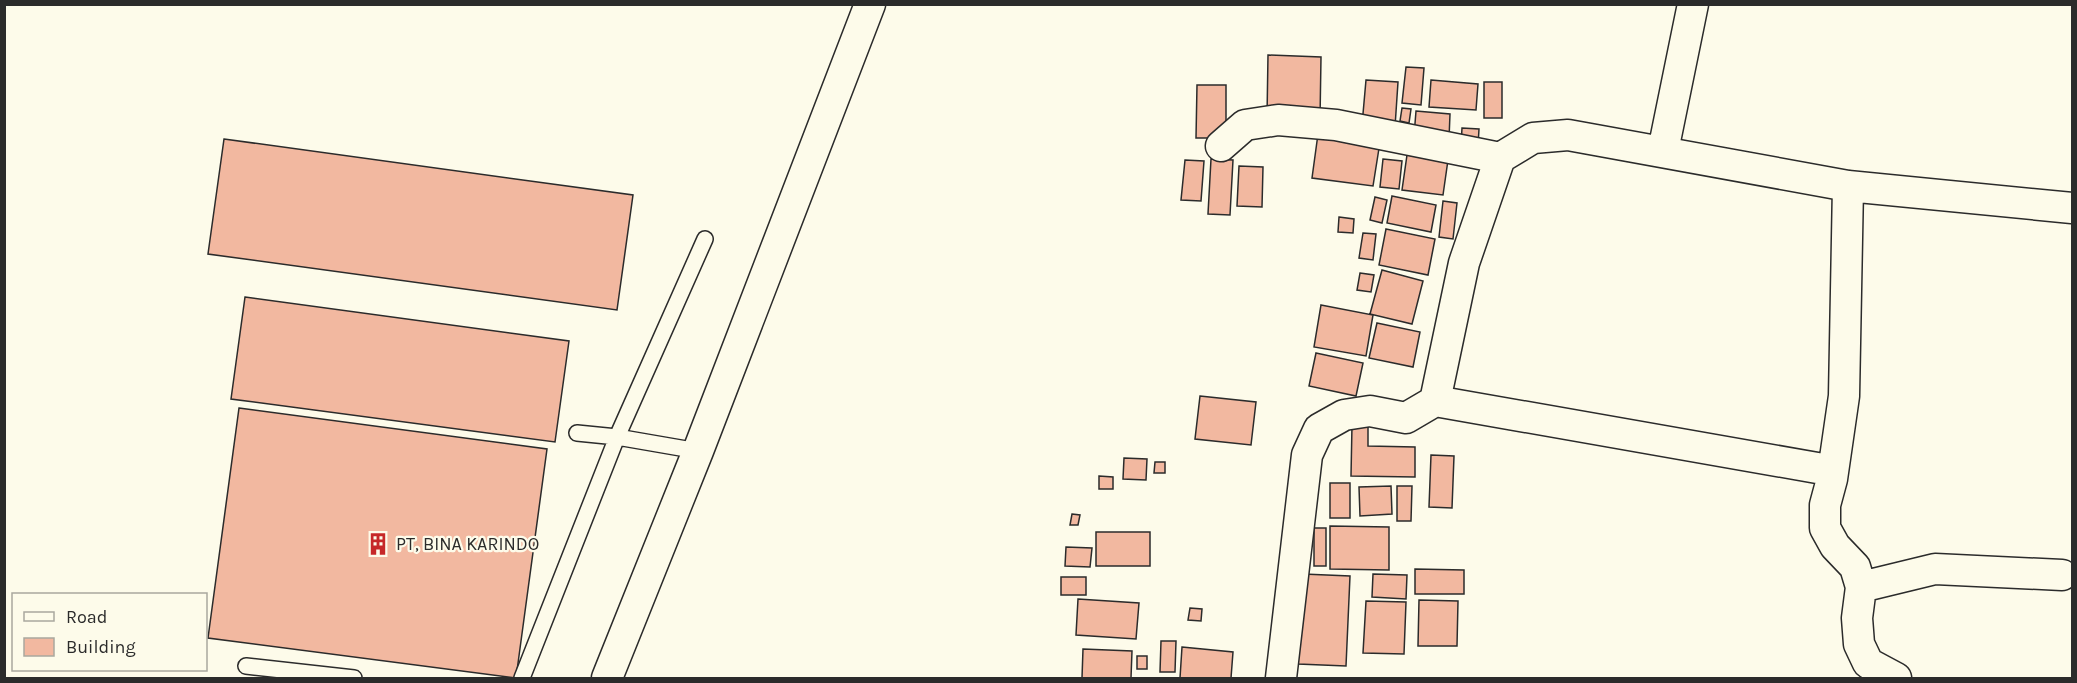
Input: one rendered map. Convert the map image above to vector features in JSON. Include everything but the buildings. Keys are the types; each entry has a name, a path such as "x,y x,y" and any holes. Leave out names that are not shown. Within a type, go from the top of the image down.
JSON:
{"street":[{"path":"607,678 698,451 870,4"},
{"path":"1663,151 1694,4"},
{"path":"1221,146 1245,125 1278,120 1336,125 1500,158"},
{"path":"1435,400 1464,263 1500,158 1533,138 1568,135 1848,186 2073,208"},
{"path":"1848,186 1844,396 1826,505 1825,528 1835,546 1855,567 1861,587 1857,618 1859,644 1868,663 1896,678"},
{"path":"1281,678 1307,454 1318,429 1344,415 1370,411 1406,418 1435,400 1823,469 1832,479"},
{"path":"1861,587 1935,569 2062,576"}],"lane":[{"path":"522,678 617,437 705,238"},
{"path":"577,433 617,437 698,451"},
{"path":"246,666 354,678"}],"place":[{"name":"PT, BINA KARINDO","path":"378,544"}]}
